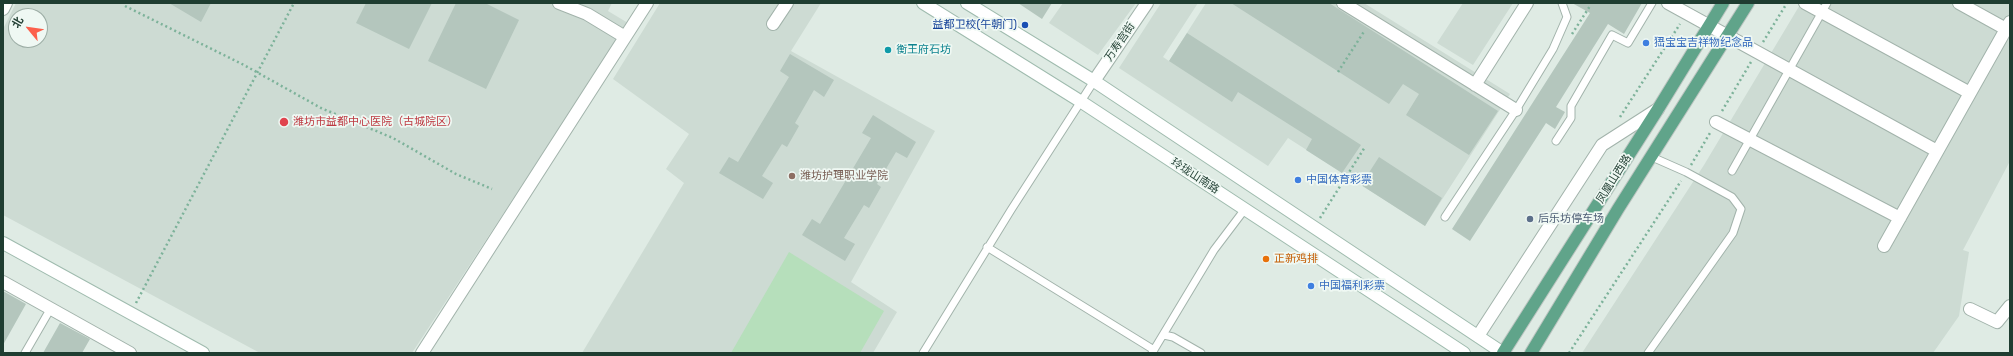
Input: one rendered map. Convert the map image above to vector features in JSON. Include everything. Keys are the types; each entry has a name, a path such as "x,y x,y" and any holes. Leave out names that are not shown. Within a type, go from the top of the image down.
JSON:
{"main road":[{"name":"凤凰山西路","path":"1503,353 1658,109 1723,3"},
{"name":"凤凰山西路","path":"1531,353 1618,209 1728,38 1748,3"}],"street":[{"path":"3,9 6,3"},
{"path":"559,3 587,14 625,37"},
{"path":"422,353 647,3"},
{"path":"774,24 788,3"},
{"name":"玲珑山南路","path":"923,3 1080,101 1464,353"},
{"name":"玲珑山南路","path":"967,3 1094,81 1503,353"},
{"name":"万寿宫街","path":"1094,81 1147,3"},
{"path":"1343,3 1516,110"},
{"path":"1475,85 1527,3"},
{"path":"1668,3 1728,38 1937,151"},
{"path":"1805,3 1824,8 1970,93"},
{"path":"1884,246 2008,25 1958,3"},
{"path":"1478,336 1602,145 1658,109"},
{"path":"1716,122 1900,218"},
{"path":"3,243 203,353"},
{"path":"3,282 52,308 112,349 130,353"},
{"path":"1970,309 1997,322 2010,306"}],"lane":[{"path":"1444,218 1516,110 1553,49 1567,17 1562,3"},
{"path":"1556,141 1571,118 1571,106 1612,35 1628,43 1652,3"},
{"path":"1732,171 1824,8"},
{"path":"923,353 987,247 1094,81"},
{"path":"1648,353 1733,233 1741,209 1732,197 1686,172 1652,157"},
{"path":"987,247 1153,352 1214,250 1245,210"},
{"path":"25,353 52,308"},
{"path":"1164,335 1173,337 1201,353"}],"path":[{"path":"131,313 294,3"},
{"path":"125,6 257,73 321,108 393,138 456,174 492,189"},
{"path":"1571,35 1590,6"},
{"path":"1619,119 1687,13"},
{"path":"1338,72 1371,20"},
{"path":"1314,227 1365,148"}],"shaded area":[{"name":"潍坊市益都中心医院（古城院区）","path":"16,3 612,3 608,11 628,23 412,353 260,353 3,215 3,29 8,19 8,48 48,48 48,8 14,8"},
{"name":"潍坊护理职业学院","path":"660,3 821,3 791,51 935,131 851,282 897,312 873,353 582,353 684,183 666,169 689,134 613,79"},
{"path":"1063,3 1136,3 1098,55 1049,23"},
{"path":"1161,3 1198,3 1163,57 1169,61 1206,3 1364,3 1510,94 1425,226 1288,138 1268,166 1119,68"},
{"path":"1463,3 1513,3 1473,65 1437,43"},
{"path":"1801,3 2010,3 2010,161 1963,250 1969,252 1959,316 1933,353 1582,353 1704,165"}],"green space":[{"path":"789,252 884,311 860,353 731,353"}],"building":[{"path":"169,3 211,3 201,22"},
{"path":"366,3 432,3 409,49 356,23"},
{"path":"456,3 485,3 519,20 486,89 428,61"},
{"path":"1018,3 1052,3 1042,19"},
{"path":"1231,3 1329,3 1498,111 1469,155 1406,115 1419,94 1403,84 1389,104"},
{"path":"1572,3 1642,3 1624,34 1608,24 1556,107 1565,112 1555,129 1546,123 1470,241 1452,229 1590,13"},
{"path":"1187,33 1361,145 1342,173 1306,150 1312,139 1238,92 1232,102 1169,61"},
{"path":"790,54 834,80 824,97 814,90 795,123 799,126 787,147 782,144 762,176 773,183 763,199 719,173 729,157 738,162 789,77 780,71"},
{"path":"873,115 916,142 907,158 896,152 877,184 881,187 869,208 864,205 844,238 855,244 845,261 802,235 812,219 820,224 871,138 862,133"},
{"path":"1379,157 1442,198 1425,226 1361,185"},
{"path":"3,291 26,304 3,345"},
{"path":"60,323 90,339 82,353 43,353"}],"place":[{"name":"益都卫校(午朝门)","path":"1025,25"},
{"name":"峱宝宝吉祥物纪念品","path":"1646,43"},
{"name":"衡王府石坊","path":"888,50"},
{"name":"潍坊市益都中心医院（古城院区）","path":"284,122"},
{"name":"潍坊护理职业学院","path":"792,176"},
{"name":"中国体育彩票","path":"1298,180"},
{"name":"后乐坊停车场","path":"1530,219"},
{"name":"正新鸡排","path":"1266,259"},
{"name":"中国福利彩票","path":"1311,286"}]}
